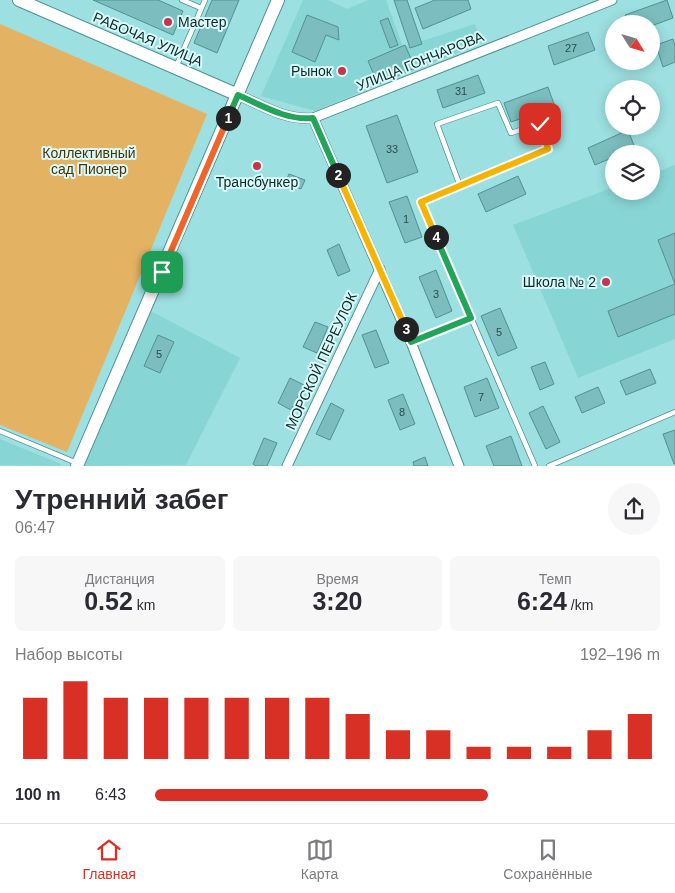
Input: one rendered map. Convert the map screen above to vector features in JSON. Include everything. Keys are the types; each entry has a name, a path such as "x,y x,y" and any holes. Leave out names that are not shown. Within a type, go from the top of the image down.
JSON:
{"main road":[{"name":"РАБОЧАЯ УЛИЦА","path":"19,0 238,95"},
{"path":"78,465 278,0"}],"street":[{"name":"УЛИЦА ГОНЧАРОВА","path":"238,95 282,114 304,119 313,118 612,0"},
{"path":"313,118 411,342 459,466"},
{"name":"МОРСКОЙ ПЕРЕУЛОК","path":"287,466 380,269"}],"lane":[{"path":"182,0 201,8"},
{"path":"176,68 205,0"},
{"path":"460,186 437,124 498,103 511,133 540,124 548,149 460,186 421,202 535,466"},
{"path":"411,342 471,318"},
{"path":"549,466 675,412"},
{"path":"0,431 78,465"}],"shaded area":[{"name":"Рынок","path":"303,0 328,0 347,9 368,0 386,0 403,47 475,24 481,43 315,111 261,96"},
{"name":"Школа № 2","path":"675,165 675,339 578,378 513,225 605,190 605,200 660,200 660,171"},
{"path":"147,309 240,358 186,465 82,466"},
{"path":"0,439 61,464 60,466 0,465"}],"green space":[{"name":"Коллективный сад Пионер","path":"0,24 207,114 67,452 0,425"}],"building":[{"path":"93,0 158,0 183,11 173,35"},
{"path":"212,0 239,0 217,53 194,43"},
{"path":"394,0 407,0 422,44 410,48"},
{"path":"435,0 468,0 471,9 423,29 415,8"},
{"path":"667,0 673,18 660,23 660,15 625,15"},
{"path":"307,15 338,27 339,40 326,35 315,62 292,52"},
{"path":"388,18 398,45 390,48 380,21"},
{"path":"588,32 595,50 554,65 548,46"},
{"path":"673,39 675,62 663,67 660,58 660,44"},
{"path":"405,45 415,68 378,84 368,61"},
{"path":"478,75 485,93 443,108 437,90"},
{"path":"548,87 555,107 511,122 504,103"},
{"path":"397,115 418,172 387,183 366,126"},
{"path":"617,135 630,135 634,145 605,145 605,161 595,165 588,148"},
{"path":"289,174 305,180 301,189 285,183"},
{"path":"518,176 526,194 486,212 478,194"},
{"path":"407,196 422,237 405,243 389,202"},
{"path":"675,233 675,284 658,240"},
{"path":"339,244 350,271 338,276 327,250"},
{"path":"436,270 452,311 436,318 419,277"},
{"path":"675,284 675,314 618,337 608,311"},
{"path":"500,308 517,348 498,356 481,316"},
{"path":"315,322 328,327 317,353 303,347"},
{"path":"376,330 389,363 375,368 362,335"},
{"path":"158,335 174,342 160,373 144,366"},
{"path":"545,362 554,384 540,390 531,367"},
{"path":"650,369 656,383 626,395 620,381"},
{"path":"290,378 304,385 291,410 278,403"},
{"path":"487,378 499,408 475,417 464,387"},
{"path":"598,387 605,403 582,413 575,397"},
{"path":"403,394 415,424 400,430 388,400"},
{"path":"331,403 344,410 330,440 316,434"},
{"path":"543,406 560,442 546,449 529,413"},
{"path":"675,430 675,464 674,464 663,434"},
{"path":"511,436 522,466 494,466 486,446"},
{"path":"264,438 277,443 267,466 256,466 253,464"},
{"path":"425,457 428,466 414,466 413,462"}],"place":[{"name":"Мастер","path":"168,22"},
{"name":"Рынок","path":"342,71"},
{"name":"Трансбункер","path":"257,166"},
{"name":"Школа № 2","path":"606,282"}],"route":[{"path":"162,272 238,95 282,114 304,119 313,118 411,342 471,318 421,202 548,149 540,124"}]}
